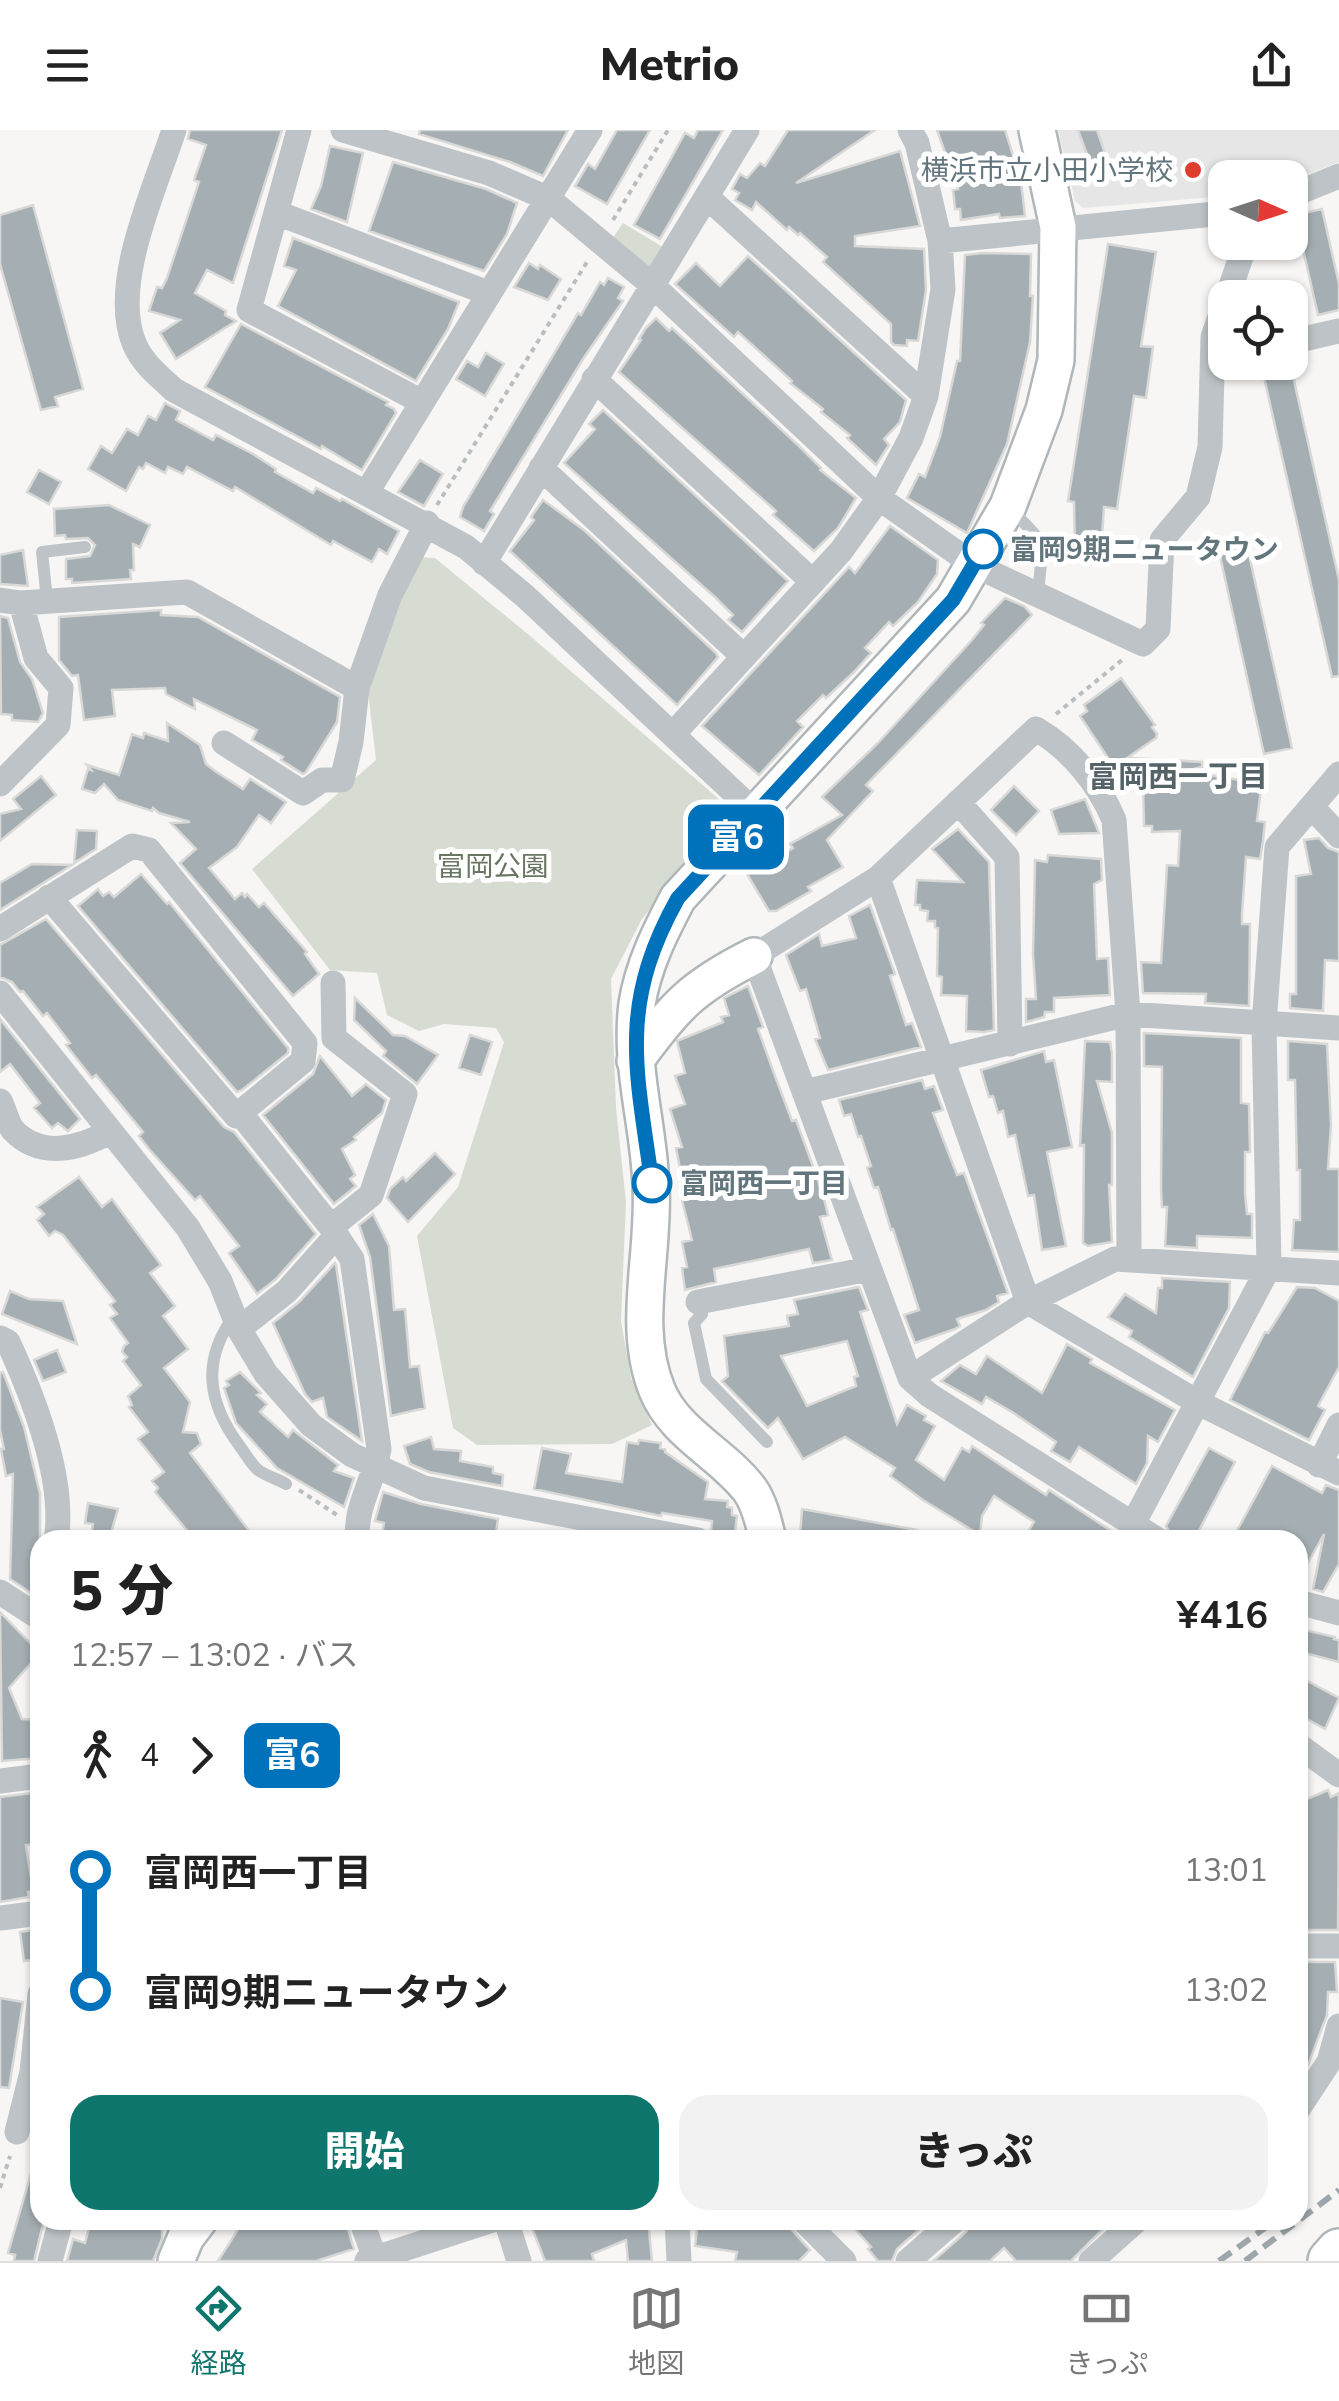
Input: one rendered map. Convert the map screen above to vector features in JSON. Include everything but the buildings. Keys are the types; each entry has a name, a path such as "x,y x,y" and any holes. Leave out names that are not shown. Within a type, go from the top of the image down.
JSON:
{"highway":[{"path":"1331,2261 1339,2252"}],"street":[{"path":"174,130 131,264 124,311 134,345 148,367 174,390 466,547 525,596 757,814"},
{"path":"299,130 248,310 422,402"},
{"path":"343,130 489,173 549,199 651,284 879,498 974,564 1143,644 1158,629 1162,540 1198,496 1210,446 1212,380"},
{"path":"367,492 590,130"},
{"path":"484,563 747,130"},
{"path":"673,734 841,552 879,498 911,438 926,396 943,289 940,241 910,130"},
{"path":"765,1530 752,1493 736,1473 680,1423 658,1393 646,1353 652,1183 635,1061 637,1004 656,938 678,898 953,600 1008,506 1044,410 1056,360 1058,228 1038,130"},
{"path":"1308,189 1339,176"},
{"path":"707,196 926,396"},
{"path":"276,212 488,293"},
{"path":"940,241 1208,215"},
{"path":"1308,338 1339,331"},
{"path":"594,379 814,582"},
{"path":"541,468 742,656"},
{"path":"224,743 303,793 322,780 342,780 357,688 390,594 426,523"},
{"path":"0,784 58,725 61,688 36,658 10,602 188,592 357,688"},
{"path":"635,1061 670,1014 708,979 754,956 878,878 1036,729 1055,740 1103,793 1114,820 1128,1014 1128,1259"},
{"path":"1133,1524 1268,1267 1264,1024 1277,847 1339,774"},
{"path":"958,802 1007,858 1010,1044"},
{"path":"1312,807 1339,836"},
{"path":"0,929 49,897 132,846 149,850 304,1043 303,1060 236,1116 49,897"},
{"path":"878,878 1028,1302 1199,1403 1329,1470 1339,1424"},
{"path":"754,956 910,1378 929,1395 1142,1530"},
{"path":"236,1322 287,1291 334,1232 370,1195 404,1094 334,1038 333,983"},
{"path":"0,993 188,1228 220,1281 236,1322 266,1374 311,1426 376,1468 424,1488 566,1529"},
{"path":"805,1092 1128,1014 1339,1028"},
{"path":"0,1101 11,1128 38,1148 83,1147 109,1132"},
{"path":"240,1113 352,1259 380,1449 376,1468 348,1523"},
{"path":"910,1378 1028,1302 1116,1259 1339,1273"},
{"path":"698,1302 869,1269"},
{"path":"0,1338 8,1342 35,1400 60,1515 58,1530"},
{"path":"0,1592 30,1612"},
{"path":"1308,1605 1339,1613"},
{"path":"1308,1753 1339,1776"},
{"path":"0,1781 30,1777"},
{"path":"0,1918 30,1914"},
{"path":"1308,1946 1339,1946"},
{"path":"1308,2094 1329,2062 1339,2026"},
{"path":"17,2132 30,2080"},
{"path":"50,2261 58,2230"},
{"path":"176,2261 191,2230"},
{"path":"364,2230 372,2260 462,2230"},
{"path":"509,2230 519,2261"},
{"path":"677,2230 679,2261"},
{"path":"813,2230 844,2261"},
{"path":"908,2261 944,2230"},
{"path":"1091,2261 1126,2230"}],"lane":[{"path":"1008,506 1043,544 1038,595"},
{"path":"48,600 42,552 85,547"},
{"path":"698,1302 702,1314 694,1323 706,1379 766,1442"},
{"path":"236,1322 225,1328 215,1358 214,1401 221,1420 258,1470 292,1486"}],"path":[{"path":"426,523 668,130"},
{"path":"1036,729 1143,644"},
{"path":"292,1486 348,1523"},
{"path":"0,2188 17,2132"}],"shaded area":[{"name":"横浜市立小田小学校","path":"1058,130 1339,130 1339,162 1308,174 1308,160 1208,160 1208,197 1083,208 1075,201"}],"green space":[{"path":"623,223 663,247 649,270 612,239"},
{"name":"富岡公園","path":"417,557 435,558 727,806 726,816 642,919 611,979 616,1108 626,1202 621,1321 631,1378 652,1425 612,1444 477,1445 453,1428 417,1236 458,1187 504,1042 496,1028 444,1024 419,1031 387,1015 377,973 330,970 252,869 376,760 368,692"}],"railway":[{"path":"1308,2213 1339,2190"},
{"path":"1219,2261 1262,2230"},
{"path":"1245,2261 1286,2230"}],"bus line":[{"name":"富6","path":"652,1183 635,1061 637,1004 656,938 678,898 953,600 983,549"}],"place":[{"name":"横浜市立小田小学校","path":"1193,170"},
{"name":"富岡9期ニュータウン","path":"983,549"},
{"name":"富岡西一丁目","path":"652,1183"}],"district":[{"name":"富岡西一丁目","path":"1178,777"}]}
